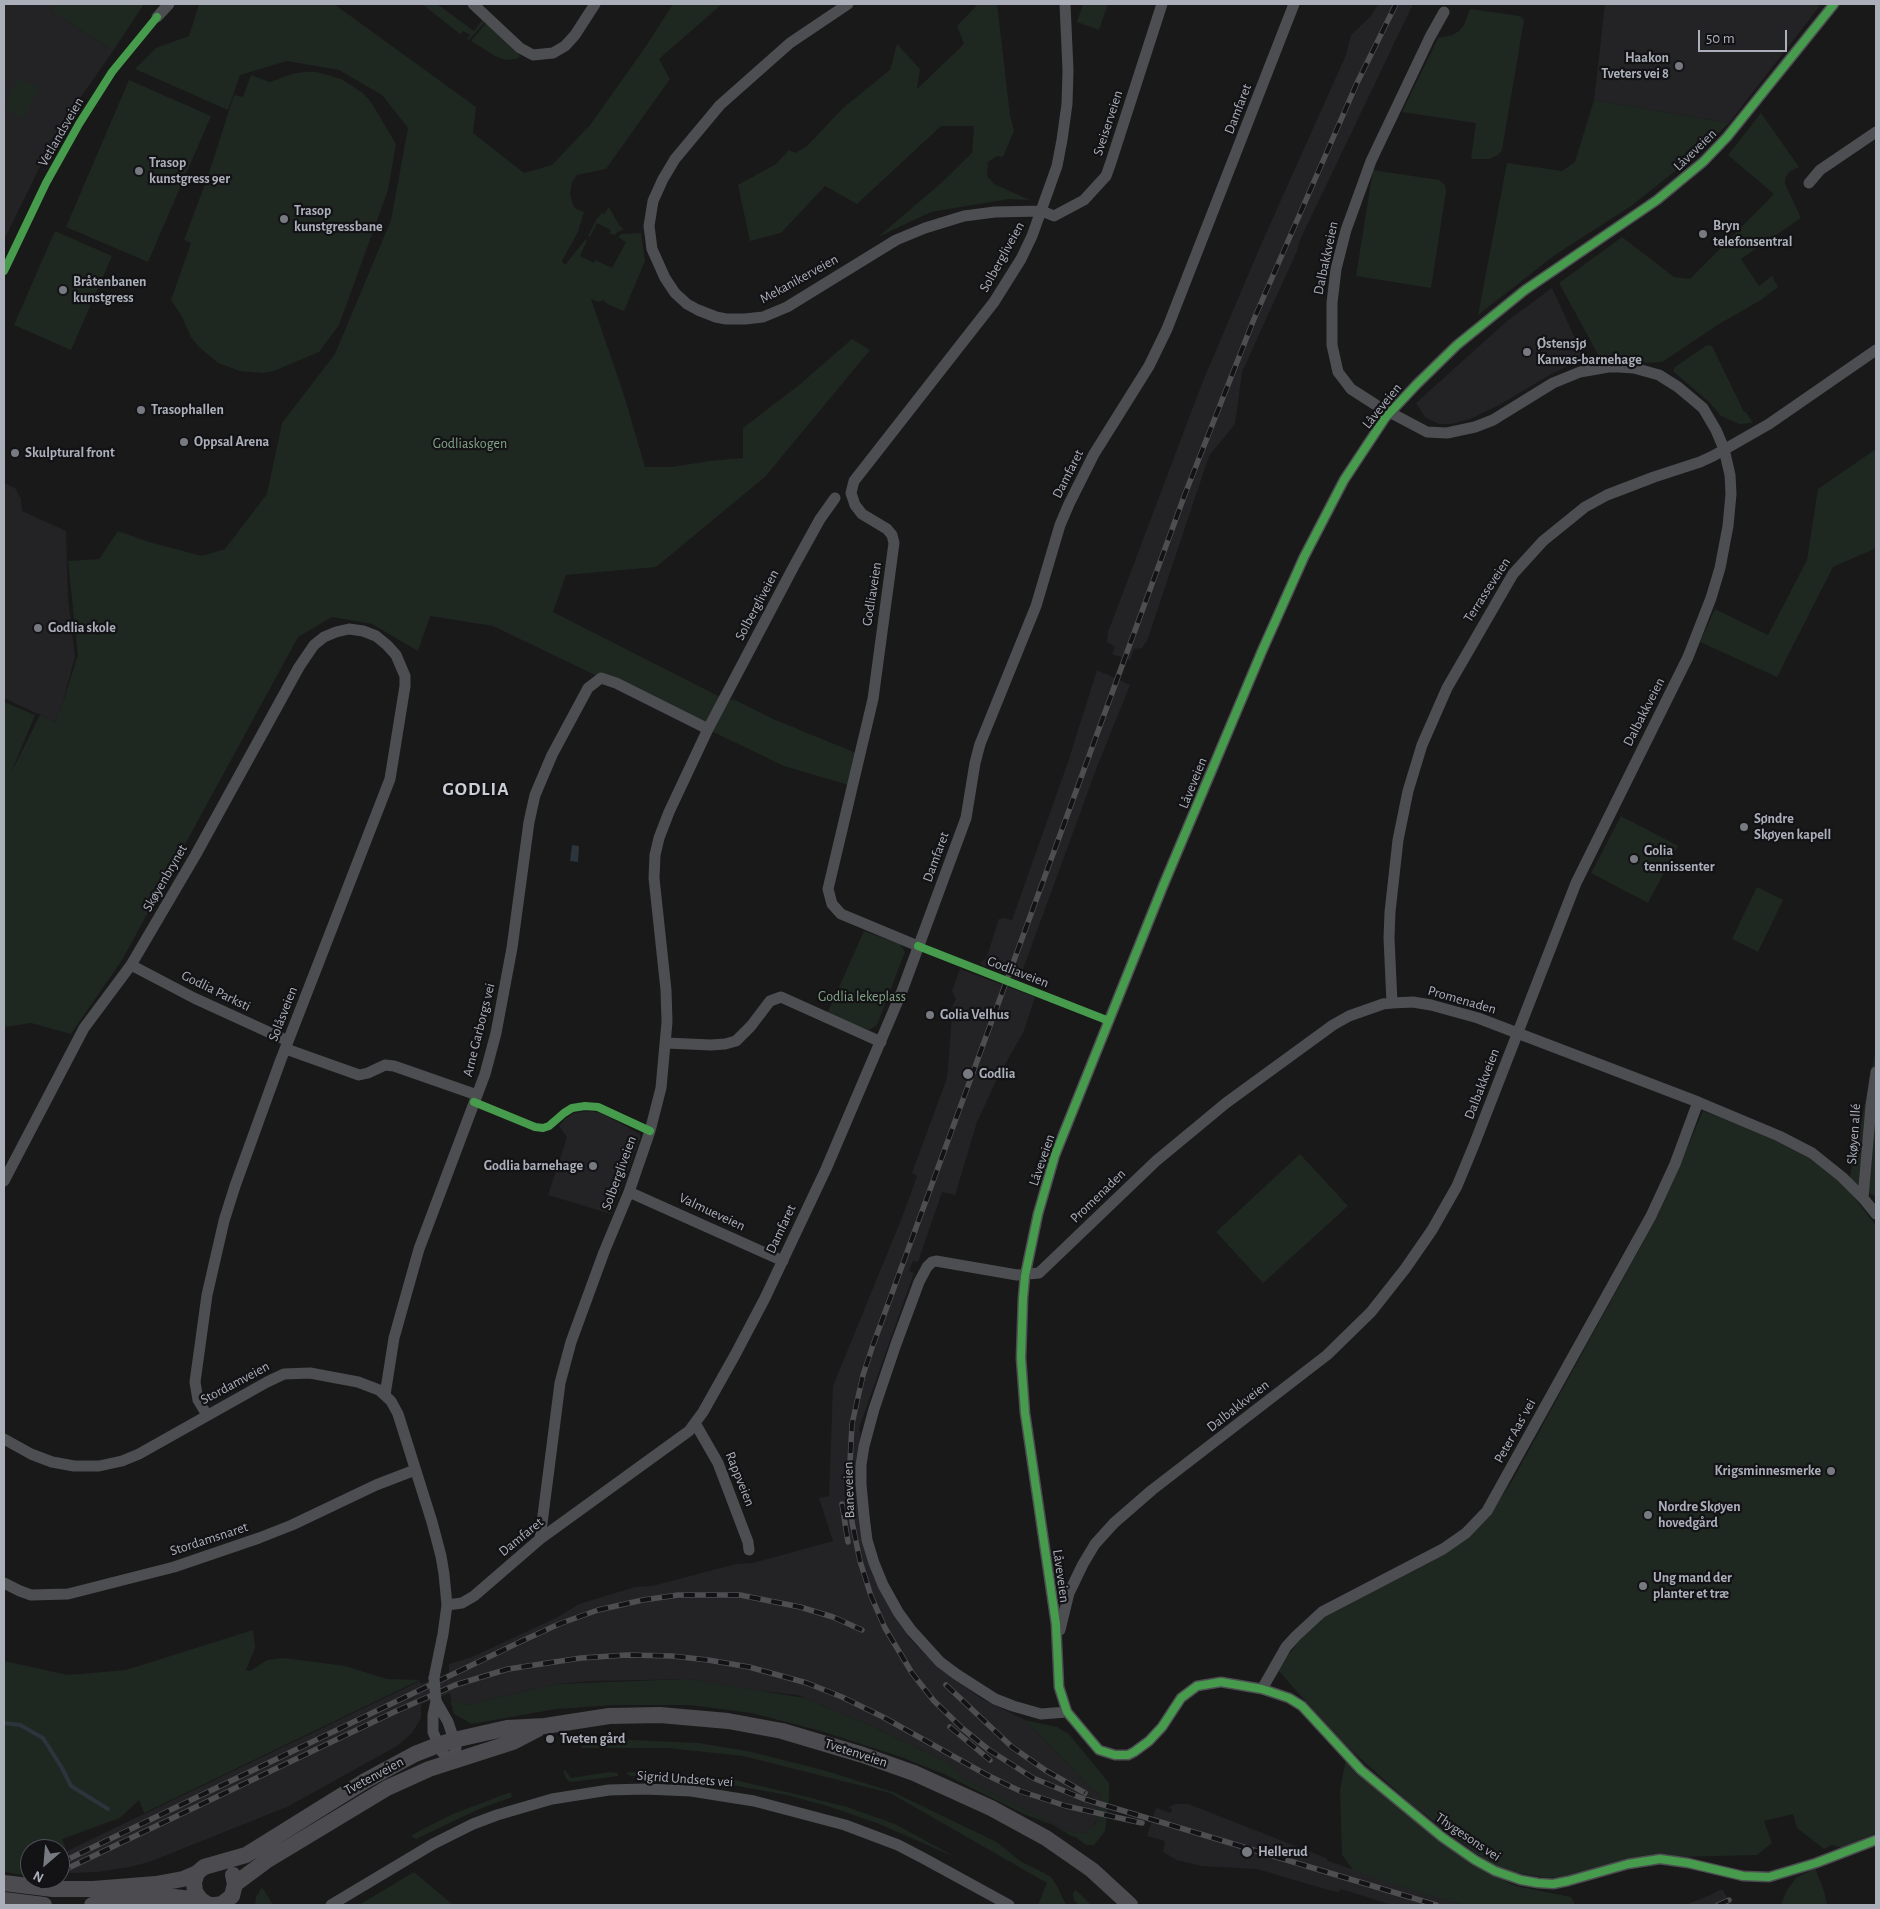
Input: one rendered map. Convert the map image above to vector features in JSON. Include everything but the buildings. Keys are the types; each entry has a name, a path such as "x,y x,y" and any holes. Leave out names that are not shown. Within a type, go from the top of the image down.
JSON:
{"main road":[{"name":"Tvetenveien","path":"4,1883 67,1889 141,1886 183,1878 197,1873 208,1865 217,1864 252,1852 365,1781 415,1754 438,1745 507,1728 545,1726 609,1716 683,1716 754,1725 836,1746 941,1784 1011,1819 1072,1856 1113,1888 1130,1905"},
{"name":"Tvetenveien","path":"210,1904 222,1904 234,1895 250,1871 370,1797 429,1769 512,1742 545,1726"},
{"path":"217,1864 230,1871 234,1895"},
{"path":"197,1873 194,1887 210,1904"},
{"path":"92,1905 174,1897 210,1904"},
{"path":"4,1900 44,1905"}],"street":[{"path":"157,17 169,4"},
{"path":"473,4 520,48 533,55 553,53 565,46 575,35 595,4"},
{"name":"Mekanikerveien","path":"848,4 790,43 720,105 675,159 663,179 653,201 649,226 652,249 656,260 675,293 687,304 716,317 745,319 763,317 787,307 896,240 925,228 964,216 995,212 1042,211"},
{"name":"Solbergliveien","path":"854,481 994,302 1021,259 1042,211 1057,166 1067,104 1068,61 1065,4"},
{"name":"Sveiserveien","path":"1042,211 1054,216 1075,205 1084,200 1106,176 1162,4"},
{"name":"Damfaret","path":"446,1605 462,1603 474,1596 540,1539 690,1431 735,1355 783,1261 826,1169 902,991 966,818 980,744 1036,606 1063,518 1082,476 1149,366 1167,330 1294,4"},
{"name":"Låveveien","path":"1115,1756 1099,1750 1068,1712 1059,1687 1058,1639 1022,1384 1022,1326 1025,1276 1038,1214 1053,1162 1065,1128 1167,878 1293,579 1330,504 1365,447 1391,412 1436,364 1525,290 1650,205 1703,162 1732,131 1834,4"},
{"name":"Dalbakkveien","path":"1058,1639 1069,1593 1083,1564 1095,1544 1114,1523 1152,1490 1327,1355 1371,1312 1405,1269 1432,1230 1456,1186 1576,883 1688,657 1711,598 1720,568 1728,526 1731,484 1724,450 1708,416 1691,397 1659,376 1626,368 1608,367 1593,369 1566,377 1493,420 1447,434 1427,432 1391,412 1351,389 1338,372 1332,336 1333,288 1342,243 1362,184 1430,37 1444,12"},
{"path":"1809,183 1820,170 1876,132"},
{"name":"Terrasseveien","path":"1392,1003 1390,912 1398,840 1406,797 1422,745 1443,696 1458,665 1513,574 1543,541 1585,507 1607,495 1700,462 1724,450 1769,424 1876,350"},
{"name":"Godliaveien","path":"854,481 851,493 855,505 862,514 887,529 892,535 894,543 873,699 828,889 832,904 842,914 918,946"},
{"name":"Solbergliveien","path":"540,1539 560,1382 579,1317 629,1192 650,1131 661,1088 666,1043 666,990 654,878 655,854 669,812 708,729 794,566 820,519 835,498"},
{"name":"Skøyenbrynet","path":"4,1181 84,1028 131,966 299,667 314,645 330,634 349,630 363,631 376,636"},
{"name":"Solåsveien","path":"207,1415 198,1400 195,1388 207,1295 224,1221 287,1045 390,779 399,730 405,676 396,656 376,636"},
{"name":"Arne Garborgs vei","path":"385,1395 394,1338 419,1249 477,1095 496,1033 504,997 520,895 529,822 535,795 552,755 588,688 601,678 616,683 708,729"},
{"name":"Godlia Parksti","path":"131,966 287,1045 358,1075 368,1074 385,1065 394,1066 477,1095"},
{"path":"666,1043 711,1045 736,1041 751,1026 770,1001 781,997 881,1042"},
{"name":"Promenaden","path":"1025,1276 1039,1274 1044,1270 1156,1162 1226,1103 1334,1025 1349,1016 1383,1004 1392,1003 1413,1002 1450,1010 1698,1102 1779,1136 1806,1149 1842,1177 1876,1214"},
{"name":"Skøyen allé","path":"1863,1198 1876,1072"},
{"name":"Peter Aas’ vei","path":"1262,1689 1286,1647 1322,1612 1443,1549 1466,1533 1487,1511 1651,1216 1675,1164 1698,1102"},
{"name":"Valmueveien","path":"629,1192 783,1261"},
{"name":"Baneveien","path":"1025,1276 936,1261 927,1266 919,1282 896,1344 868,1426 861,1465 864,1516 867,1540 883,1585 898,1612 911,1630 940,1662 973,1686 1013,1706 1041,1714 1068,1712"},
{"name":"Stordamveien","path":"4,1439 30,1454 52,1462 74,1466 99,1466 122,1461 139,1454 276,1377 290,1373 310,1373 358,1382 373,1387 385,1395 398,1414 439,1547 444,1574 446,1605 444,1634 434,1678 436,1707 433,1732 438,1745"},
{"name":"Rappveien","path":"696,1423 718,1463 748,1542 749,1550"},
{"name":"Stordamsnaret","path":"4,1583 20,1592 31,1595 68,1594 174,1567 292,1525 376,1485 415,1470"},
{"name":"Thygesons vei","path":"1115,1756 1128,1755 1149,1741 1162,1727 1181,1698 1196,1686 1221,1682 1262,1689 1289,1698 1302,1706 1361,1770 1442,1837 1474,1860 1495,1871 1521,1880 1554,1884 1588,1877 1628,1864 1660,1859 1688,1863 1743,1876 1769,1877 1816,1864 1876,1840"},
{"name":"Stordamveien","path":"436,1707 448,1722 454,1740 456,1748 452,1761"},
{"path":"438,1745 446,1758 452,1761"},
{"name":"Sigrid Undsets vei","path":"331,1905 433,1844 473,1824 497,1815 552,1799 609,1790 645,1789 691,1791 754,1801 845,1825 923,1858 1010,1905"}],"shaded area":[{"path":"4,4 54,4 51,11 113,51 58,130 4,240"},
{"path":"1378,4 1413,4 1300,240 1297,251 1242,372 1235,424 1209,456 1147,641 1142,648 1134,649 1130,660 1112,654 1115,647 1107,642 1108,632 1203,381 1263,240 1346,55 1351,35 1371,16"},
{"path":"1605,4 1817,4 1819,7 1729,123 1594,100"},
{"name":"Østensjø Kanvas-barnehage","path":"1552,288 1586,362 1571,364 1499,405 1470,419 1451,424 1439,424 1425,417 1416,403 1507,321"},
{"name":"Godlia skole","path":"4,483 15,488 21,499 22,511 66,531 68,598 75,657 62,705 55,722 4,698"},
{"path":"1097,670 1130,685 1097,767 1019,980 980,964 986,959 999,919 1012,920 1068,762"},
{"path":"572,845 579,846 578,862 570,861"},
{"path":"960,969 1035,997 1024,1031 998,1077 977,1122 955,1195 942,1192 918,1262 913,1261 910,1268 909,1271 914,1273 859,1428 861,1432 856,1460 856,1490 867,1556 872,1574 889,1608 912,1641 940,1669 982,1699 1025,1720 1094,1791 1101,1794 1098,1818 1090,1831 1081,1834 1067,1831 965,1780 948,1763 874,1727 798,1695 753,1690 688,1679 593,1681 556,1684 466,1705 451,1700 450,1693 421,1704 421,1718 412,1733 397,1746 289,1806 149,1862 97,1872 70,1873 70,1850 420,1681 421,1684 449,1673 449,1664 472,1657 560,1616 579,1604 635,1587 652,1586 736,1564 753,1563 833,1541 819,1498 829,1496 833,1386 903,1215 917,1176 912,1173 947,1078 953,1004 956,999 952,991"},
{"name":"Godlia barnehage","path":"588,1111 601,1113 640,1134 611,1214 548,1195 567,1137 559,1126 574,1113"},
{"path":"1176,1804 1188,1804 1326,1858 1328,1861 1464,1905 1392,1905 1341,1889 1338,1892 1332,1891 1257,1869 1202,1866 1177,1860 1163,1852 1165,1841 1147,1836 1156,1808 1171,1813 1172,1809 1168,1807"},
{"path":"1722,1889 1732,1905 1685,1905 1708,1896"}],"green space":[{"path":"54,4 144,4 113,51 51,11"},
{"name":"Godliaskogen","path":"199,4 334,4 476,107 473,133 524,173 552,165 590,125 644,49 673,4 722,4 659,59 670,79 606,169 577,175 572,182 570,194 576,209 584,212 578,232 562,261 565,265 585,240 587,241 580,256 594,263 595,260 612,268 626,242 618,237 621,234 641,233 645,261 624,311 609,305 603,300 599,302 591,299 623,392 645,467 672,467 743,458 743,428 799,385 852,339 870,350 765,477 656,567 566,575 553,612 728,701 733,699 773,719 861,755 855,787 784,766 493,626 430,616 418,651 372,624 332,617 298,637 122,960 71,1034 31,1023 4,1027 4,702 35,715 11,773 40,715 55,722 78,655 68,561 99,559 118,531 149,542 202,556 225,549 267,494 282,423 335,354 391,220 408,128 382,95 339,70 287,61 240,75 228,110 135,69 156,48 189,36"},
{"path":"422,4 437,4 474,31 482,20 485,22 469,40 467,39 470,35 463,31 460,34"},
{"path":"978,4 997,4 1010,115 1014,131 1003,157 997,156 988,162 987,176 994,184 1030,200 1009,199 931,212 878,237 940,184 972,153 974,126 941,126 857,204 825,186 781,233 750,241 738,185 776,164 789,150 795,153 807,146 843,108 890,70 897,44 920,69 917,89 964,44 957,26"},
{"path":"1083,4 1108,4 1099,30 1077,22"},
{"path":"1470,9 1520,16 1524,20 1502,150 1498,155 1489,159 1471,159 1476,123 1402,112 1438,38 1452,35 1459,31 1464,25"},
{"path":"487,22 521,56 517,59 506,60 495,56 471,41"},
{"path":"304,72 317,72 341,79 363,93 371,102 396,144 388,190 339,325 319,352 274,371 263,373 240,371 218,363 199,347 191,337 181,315 171,300 191,243 184,240 208,176 234,95 243,97 251,75 270,82"},
{"path":"19,78 39,88 24,118 4,108"},
{"name":"Trasop kunstgress 9er","path":"129,80 211,116 148,262 66,227"},
{"path":"1594,100 1729,123 1697,154 1631,206 1555,255 1478,315 1507,163 1562,171 1575,162"},
{"path":"1761,113 1799,167 1790,171 1785,178 1785,184 1801,218 1741,259 1759,286 1772,276 1778,287 1761,300 1719,324 1662,362 1647,363 1609,358 1601,360 1559,283 1622,237 1674,277 1690,279 1774,194 1728,155"},
{"path":"1373,170 1439,180 1445,185 1446,192 1431,288 1356,276"},
{"path":"609,207 619,225 624,229 614,235 609,233 611,230 597,223 590,237 588,236 596,220"},
{"name":"Bråtenbanen kunstgress","path":"55,231 112,256 71,350 14,325"},
{"path":"1707,345 1712,346 1744,412 1746,412 1753,423 1739,424 1721,416 1710,403 1673,371 1675,367"},
{"path":"1876,449 1876,548 1833,567 1777,677 1700,642 1715,609 1768,635 1807,560 1818,489"},
{"name":"Golia tennissenter","path":"1621,816 1678,846 1648,903 1591,873"},
{"path":"1757,887 1783,900 1758,952 1732,939"},
{"name":"Godlia lekeplass","path":"864,931 900,944 905,952 877,1025 869,1030 827,1014"},
{"path":"1876,1048 1876,1197 1849,1181"},
{"path":"1703,1111 1768,1135 1804,1152 1849,1190 1876,1226 1876,1833 1843,1848 1832,1845 1824,1849 1797,1828 1793,1814 1764,1821 1772,1843 1757,1855 1676,1857 1579,1875 1548,1878 1516,1873 1498,1868 1486,1861 1411,1804 1340,1740 1278,1670 1303,1636 1329,1613 1489,1516 1512,1481 1657,1217"},
{"path":"1300,1154 1348,1206 1263,1283 1216,1232"},
{"path":"253,1630 255,1648 246,1670 250,1671 267,1660 284,1658 345,1666 387,1679 420,1680 144,1813 139,1800 120,1818 62,1839 20,1839 20,1875 4,1872 4,1661 68,1675 126,1670"},
{"path":"688,1679 805,1698 874,1727 948,1763 965,1780 1067,1831 1086,1833 1096,1823 1101,1794 1094,1791 1025,1720 1057,1727 1069,1734 1109,1783 1105,1831 1094,1845 1086,1845 1053,1825 1024,1814 946,1775 901,1757 821,1731 751,1713 690,1705 615,1705 556,1709 472,1724 454,1714 451,1703 451,1700 466,1705 556,1684"},
{"path":"631,1740 698,1743 747,1751 823,1770 893,1792 998,1843 1020,1861 1051,1877 1066,1905 1038,1905 1047,1883 890,1793 743,1756 667,1748 582,1748 581,1746 606,1741"},
{"path":"1346,1759 1494,1876 1516,1886 1571,1897 1575,1905 1464,1905 1354,1871 1342,1855 1340,1790"},
{"path":"565,1770 571,1778 610,1772 618,1773 618,1776 571,1782 567,1780 563,1771"},
{"path":"628,1772 673,1773 735,1780 847,1807 895,1824 957,1858 877,1823 787,1795 704,1780 662,1776 631,1776 627,1774"},
{"path":"511,1793 512,1797 477,1810 416,1839 412,1837 412,1835 453,1814"},
{"path":"1815,1868 1827,1905 1781,1905 1787,1890 1796,1878"},
{"path":"414,1872 453,1905 359,1905"},
{"path":"262,1887 273,1905 255,1905 256,1897"},
{"path":"1075,1890 1091,1905 1079,1905 1074,1900 1073,1894"}],"waterway":[{"path":"4,1723 20,1725 43,1738 71,1786 108,1809"}],"railway":[{"path":"1396,4 1357,83 1254,319 1185,494 873,1345 863,1375 852,1424 849,1482 852,1522 860,1561 871,1596 885,1628 912,1673 934,1701 962,1728 989,1750 1033,1778 1084,1799 1436,1905"},
{"path":"842,1504 848,1542"},
{"path":"70,1858 524,1640 559,1624 598,1610 643,1600 678,1595 740,1595 800,1607 833,1617 862,1630"},
{"path":"70,1867 394,1712 455,1685 508,1669 581,1658 627,1655 672,1656 708,1660 749,1667 807,1683 842,1697 883,1717 987,1775 1020,1791 1066,1806 1142,1823"},
{"path":"946,1685 1012,1747 1045,1770 1085,1793"},
{"path":"950,1727 990,1760"},
{"path":"1718,1905 1729,1900"}],"cycle path":[{"path":"1834,4 1727,137 1703,162 1657,200 1525,290 1457,345 1385,418 1344,480 1304,557 1262,651 1163,886 1055,1155 1038,1214 1025,1276 1021,1358 1025,1413 1056,1624 1059,1687 1067,1712 1099,1750 1115,1755 1128,1755 1134,1752 1149,1741 1162,1727 1181,1698 1197,1686 1221,1682 1262,1689 1289,1698 1302,1706 1361,1770 1442,1837 1475,1860 1495,1871 1521,1880 1538,1883 1553,1884 1628,1864 1660,1859 1688,1863 1743,1876 1769,1877 1816,1863 1876,1840"},
{"name":"Vetlandsveien","path":"4,271 46,183 79,124 112,72 157,17"},
{"path":"918,946 1109,1021"},
{"path":"474,1102 535,1127 543,1128 549,1126 572,1108 598,1107 650,1131"}],"place":[{"name":"Haakon Tveters vei 8","path":"1679,66"},
{"name":"Trasop kunstgress 9er","path":"139,171"},
{"name":"Trasop kunstgressbane","path":"284,219"},
{"name":"Bryn telefonsentral","path":"1703,234"},
{"name":"Bråtenbanen kunstgress","path":"63,290"},
{"name":"Østensjø Kanvas-barnehage","path":"1527,352"},
{"name":"Trasophallen","path":"141,410"},
{"name":"Oppsal Arena","path":"184,442"},
{"name":"Skulptural front","path":"15,453"},
{"name":"Godlia skole","path":"38,628"},
{"name":"Søndre Skøyen kapell","path":"1744,827"},
{"name":"Golia tennissenter","path":"1634,859"},
{"name":"Golia Velhus","path":"930,1015"},
{"name":"Godlia","path":"968,1074"},
{"name":"Godlia barnehage","path":"593,1166"},
{"name":"Krigsminnesmerke","path":"1831,1471"},
{"name":"Nordre Skøyen hovedgård","path":"1648,1515"},
{"name":"Ung mand der planter et træ","path":"1643,1586"},
{"name":"Tveten gård","path":"550,1739"},
{"name":"Hellerud","path":"1247,1852"}],"district":[{"name":"GODLIA","path":"476,789"}]}
